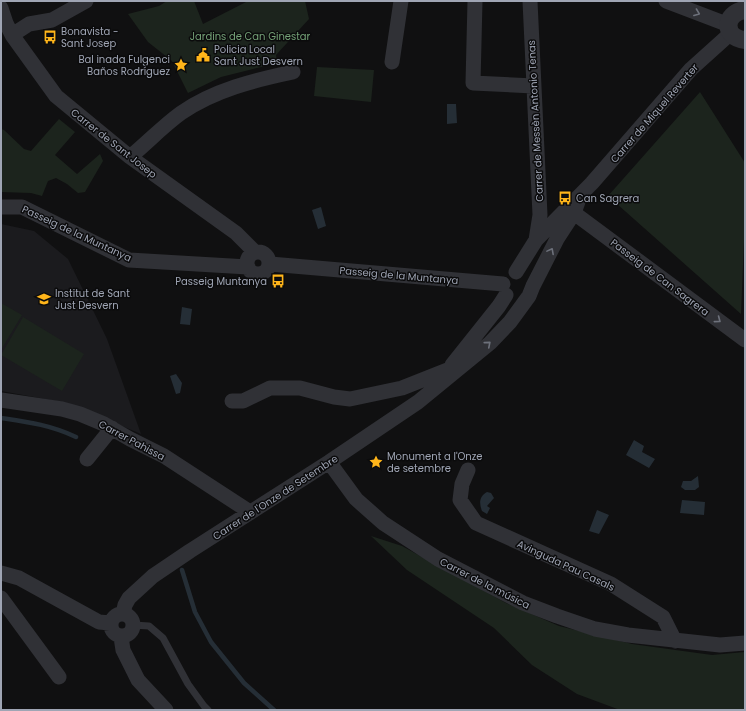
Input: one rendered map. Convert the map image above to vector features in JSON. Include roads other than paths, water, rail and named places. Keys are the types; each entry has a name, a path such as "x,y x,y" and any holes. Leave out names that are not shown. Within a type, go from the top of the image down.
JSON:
{"street":[{"path":"6,28 52,20 86,1"},
{"path":"392,62 400,1"},
{"path":"475,1 473,83 534,86"},
{"name":"Carrer de Messèn Antonio Tenas","path":"530,1 540,215 536,240"},
{"path":"666,1 735,33"},
{"name":"Carrer de Sant Josep","path":"1,8 6,28 56,96 130,157 236,233 255,252"},
{"path":"735,33 731,17 737,11 745,10"},
{"name":"Carrer de Miquel Reverter","path":"516,272 536,240 580,196 691,69 735,33"},
{"path":"130,157 182,113 212,96 252,81 293,72"},
{"name":"Carrer de Miquel Reverter","path":"531,291 557,239 574,213 580,196"},
{"name":"Passeig de la Muntanya","path":"1,207 22,206 129,260 248,267"},
{"name":"Passeig de Can Sagrera","path":"574,213 745,340"},
{"path":"255,252 263,252 268,257 270,264 268,270 263,274 257,274 252,272 248,267 248,258 255,252"},
{"name":"Passeig de la Muntanya","path":"270,264 505,290"},
{"path":"522,272 531,280 531,291 522,301 513,300 505,290 505,278 510,274 522,272"},
{"name":"Carrer de l'Onze de Setembre","path":"436,386 499,306 505,290"},
{"name":"Carrer de l'Onze de Setembre","path":"123,614 125,605 129,598 153,576 329,462 418,402 490,342 510,322 531,291"},
{"path":"232,401 243,401 270,388 300,388 334,397 350,399 402,388 450,368"},
{"name":"Carrer Pahissa","path":"1,400 62,409 80,414 112,428 164,456 250,512"},
{"path":"87,459 112,428"},
{"name":"Carrer de la música","path":"329,462 356,499 383,523 438,559 523,604 595,629 675,641"},
{"name":"Avinguda Pau Casals","path":"468,470 462,484 460,500 476,523 611,584 663,617 675,641"},
{"path":"1,572 19,578 99,622 110,623"},
{"path":"1,598 59,677"},
{"path":"123,614 129,616 133,625 130,634 121,637 113,632 110,623 114,617 123,614"},
{"path":"121,637 123,650 138,680 166,710"},
{"path":"675,641 720,645 745,643"}],"lane":[{"path":"133,625 148,626 163,638 188,684 208,710"}],"waterway":[{"path":"1,418 48,427 76,437"},
{"path":"182,570 195,612 211,642 244,683 274,710"}],"place":[{"name":"Bonavista - Sant Josep","path":"50,37"},
{"name":"Policia Local Sant Just Desvern","path":"203,55"},
{"name":"Bal inada Fulgenci Baños Rodríguez","path":"181,65"},
{"name":"Can Sagrera","path":"565,198"},
{"name":"Passeig Muntanya","path":"278,281"},
{"name":"Institut de Sant Just Desvern","path":"44,299"},
{"name":"Monument a l'Onze de setembre","path":"376,462"}],"park label":[{"name":"Jardins de Can Ginestar","path":"250,36"}]}
